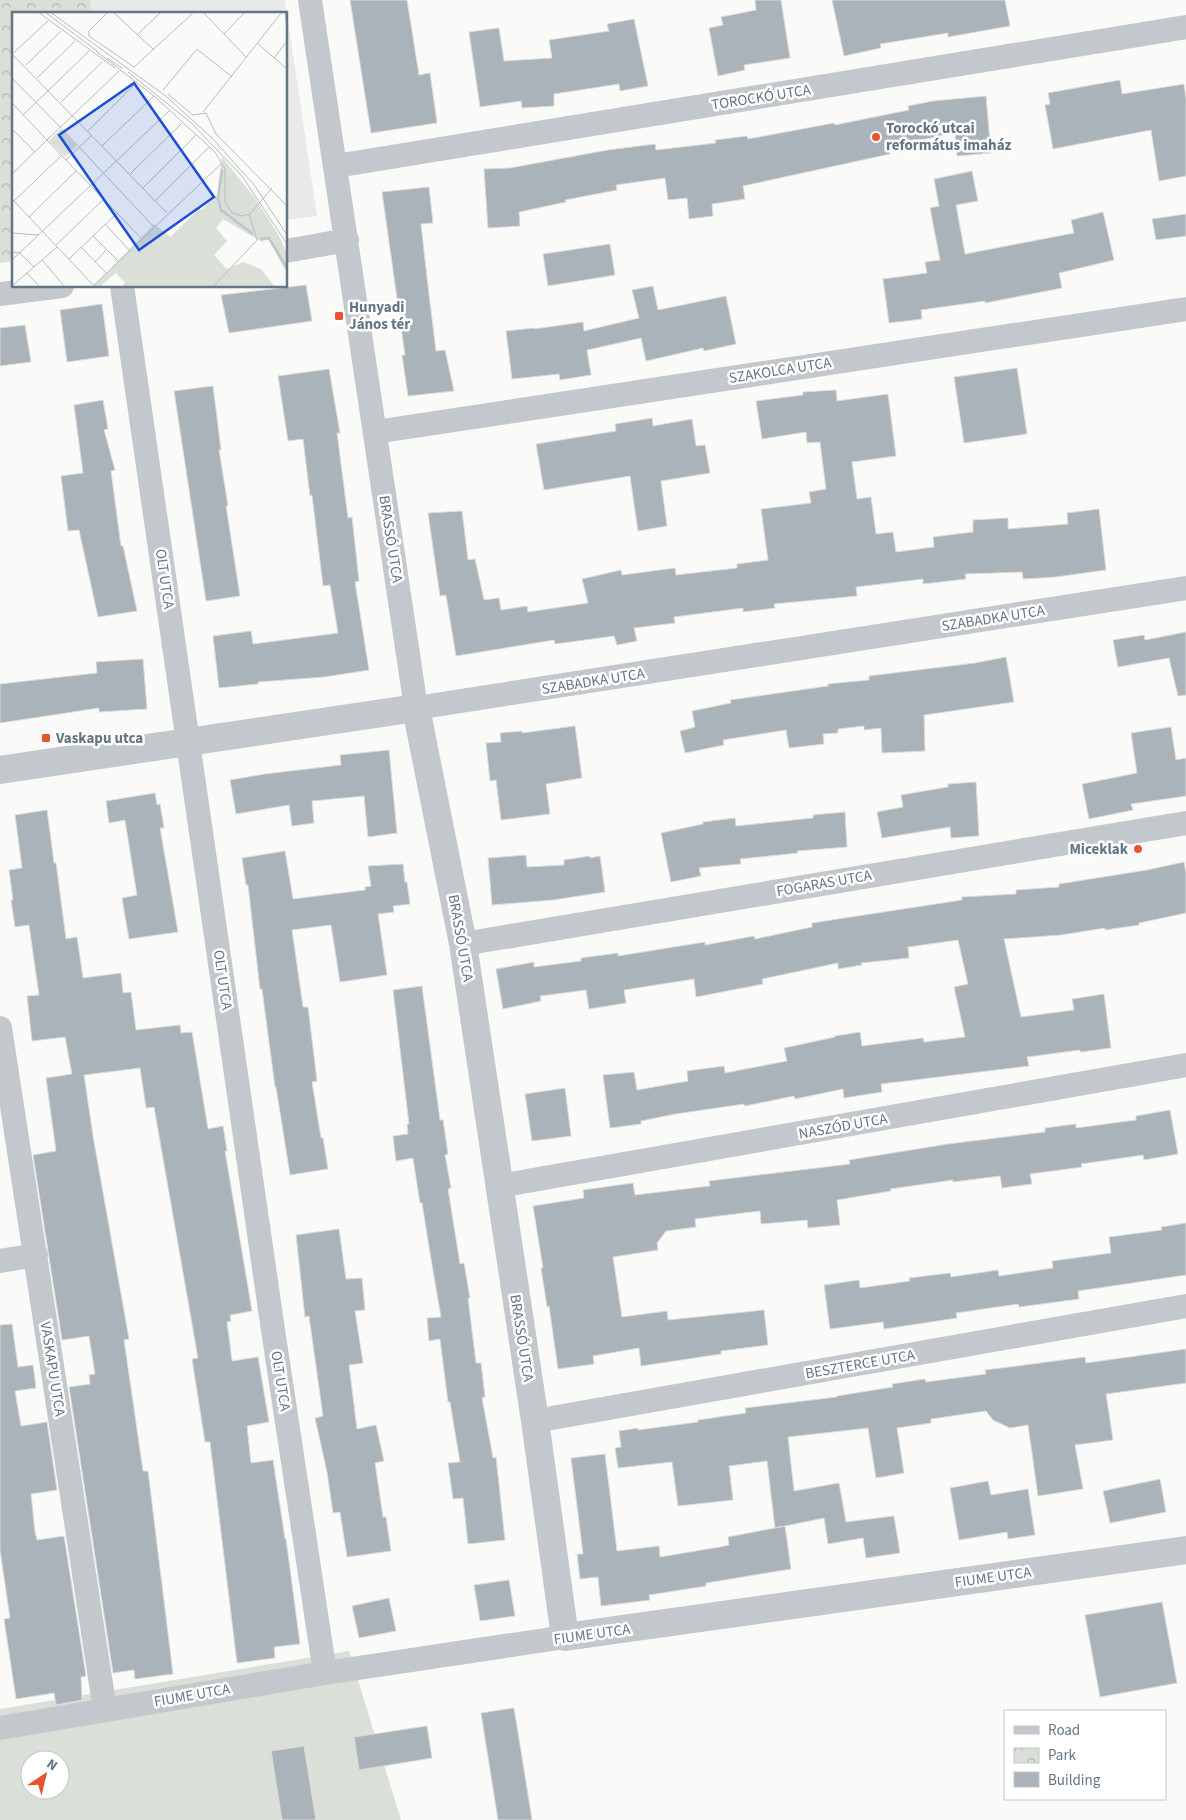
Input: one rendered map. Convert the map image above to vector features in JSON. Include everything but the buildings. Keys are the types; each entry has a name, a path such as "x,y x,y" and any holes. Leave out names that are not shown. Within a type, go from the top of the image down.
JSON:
{"street":[{"path":"288,251 347,240 310,0"},
{"name":"TOROCKÓ UTCA","path":"336,166 1186,27"},
{"name":"BRASSÓ UTCA","path":"347,240 416,708 463,944 535,1421 565,1638"},
{"path":"0,294 46,288"},
{"name":"OLT UTCA","path":"122,288 273,1330 325,1673"},
{"name":"SZAKOLCA UTCA","path":"375,432 1186,308"},
{"name":"SZABADKA UTCA","path":"0,770 416,708 1186,588"},
{"name":"FOGARAS UTCA","path":"463,944 1186,823"},
{"name":"VASKAPU UTCA","path":"0,1028 105,1710"},
{"name":"NASZÓD UTCA","path":"499,1186 1186,1066"},
{"path":"0,1261 36,1255"},
{"name":"BESZTERCE UTCA","path":"535,1421 1186,1306"},
{"name":"FIUME UTCA","path":"0,1728 325,1673 1186,1550"}],"shaded area":[{"path":"90,0 285,0 287,12 92,12"},
{"path":"288,20 317,216 288,220"}],"green space":[{"path":"0,0 90,0 92,12 12,12 12,261 0,263"},
{"path":"349,1651 401,1820 0,1820 0,1709"}],"place":[{"name":"Torockó utcai református imaház","path":"876,137"},
{"name":"Hunyadi János tér","path":"339,316"},
{"name":"Vaskapu utca","path":"46,738"},
{"name":"Miceklak","path":"1138,849"}]}
